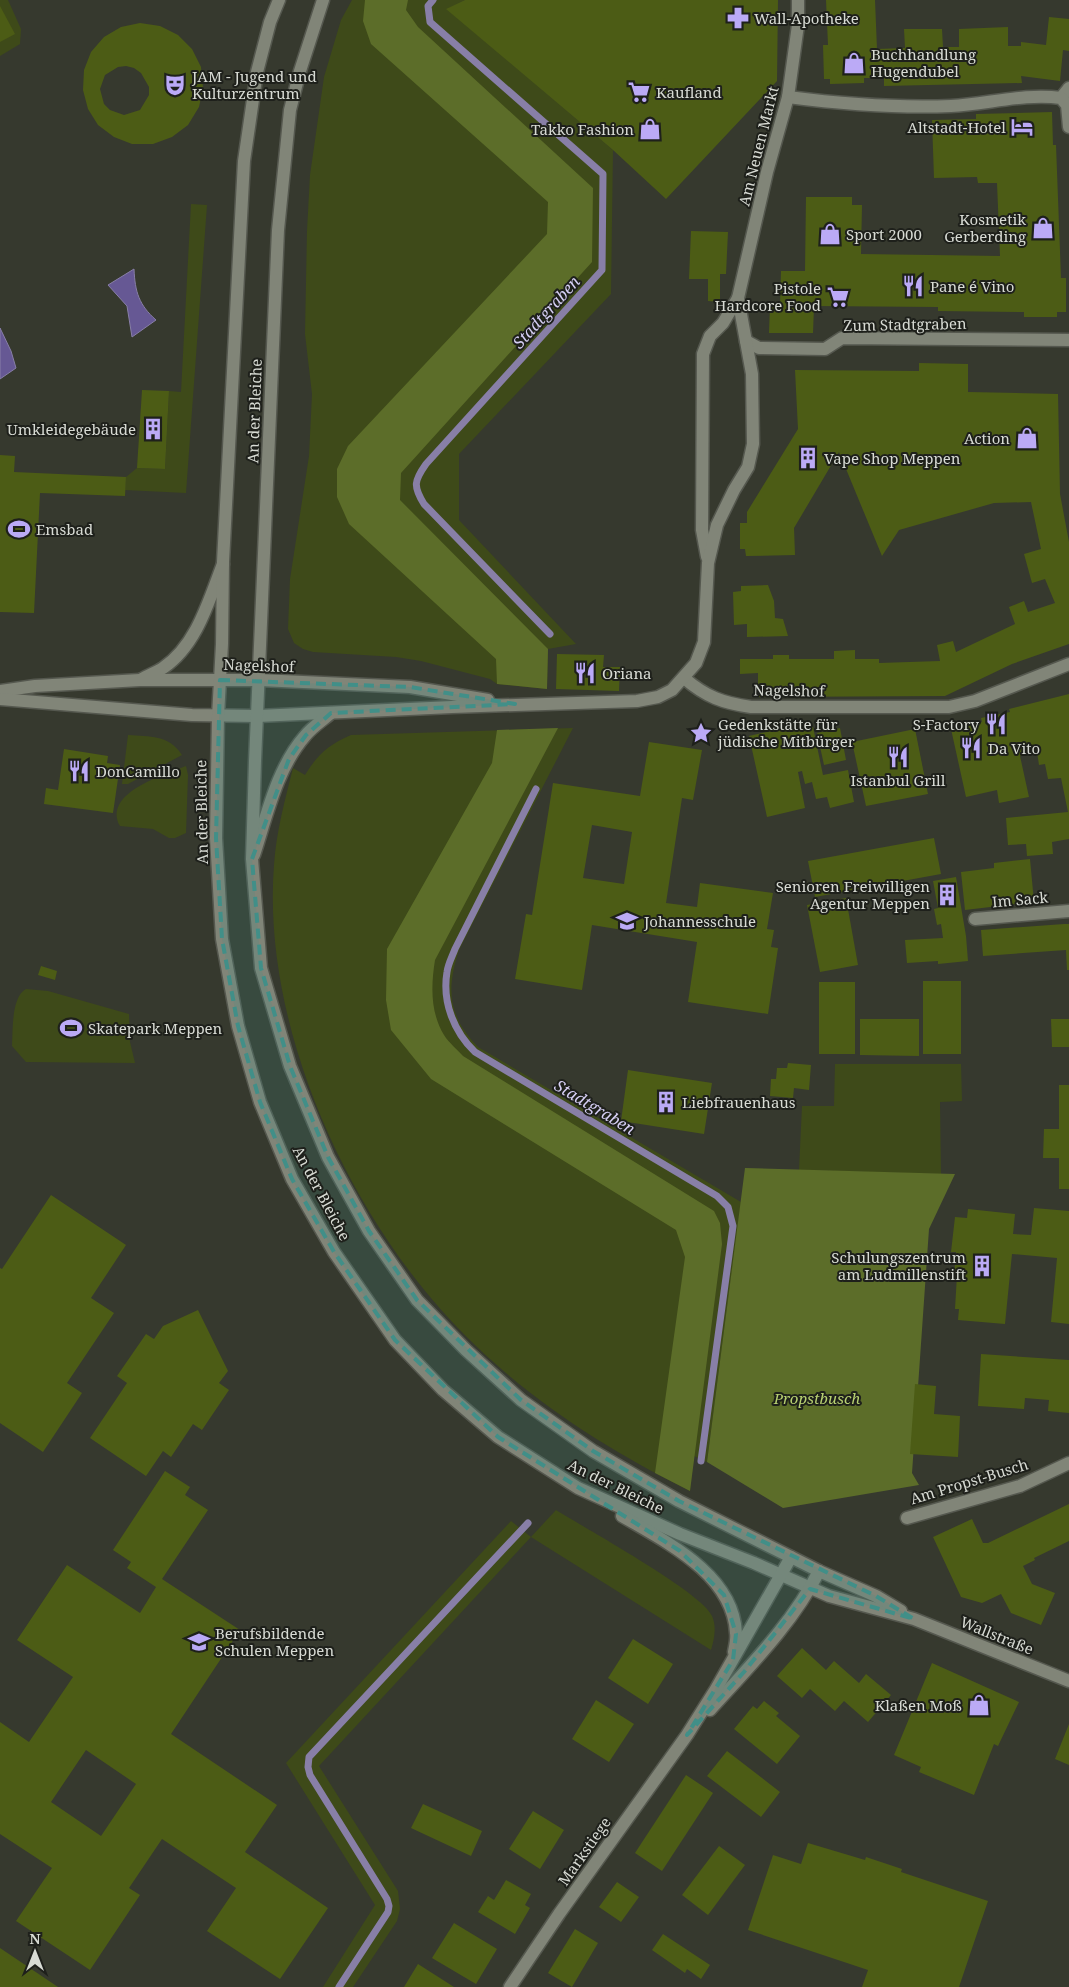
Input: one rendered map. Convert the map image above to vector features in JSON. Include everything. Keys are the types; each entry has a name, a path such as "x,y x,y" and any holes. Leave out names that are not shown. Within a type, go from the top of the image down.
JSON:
{"street":[{"name":"An der Bleiche","path":"279,0 270,22 257,72 244,161 218,716 216,838 222,939 238,1026 260,1102 292,1179 334,1252 395,1340 443,1390 498,1437 578,1488 810,1589"},
{"name":"An der Bleiche","path":"323,0 300,71 290,110 278,230 252,859 261,968 290,1066 328,1157 369,1231 417,1300 466,1350 521,1400 593,1451 679,1501 819,1571"},
{"name":"Am Neuen Markt","path":"708,563 702,530 703,354 710,336 723,323 738,298 767,172 788,97 798,25 798,0"},
{"path":"788,97 888,106 952,106 1065,93 1069,127"},
{"name":"Am Neuen Markt","path":"684,678 696,663 704,642 708,563 717,525 734,490 748,467 753,444 752,374 738,298"},
{"name":"Zum Stadtgraben","path":"746,341 759,348 825,349 842,338 1069,340"},
{"name":"An der Bleiche","path":"140,680 164,667 183,650 200,623 224,562"},
{"name":"Nagelshof","path":"0,699 218,716 258,716 515,704 637,701 658,697 672,690 684,678 699,691 726,703 751,707 949,707 975,701 1069,664"},
{"name":"Nagelshof","path":"0,691 35,686 140,680 260,680 410,688 515,704"},
{"name":"An der Bleiche","path":"252,859 289,758 306,735 331,713"},
{"name":"Im Sack","path":"975,919 1069,911"},
{"name":"Am Propst-Busch","path":"906,1518 1020,1486 1069,1462"},
{"path":"578,1488 680,1551 709,1576 724,1596 732,1612 736,1634 733,1660"},
{"name":"Markstiege","path":"510,1987 559,1914 687,1735 733,1660 791,1557"},
{"name":"Markstiege","path":"687,1735 787,1621 810,1589 819,1571"},
{"name":"Wallstraße","path":"819,1571 876,1596 914,1619"},
{"name":"Wallstraße","path":"810,1589 914,1619 1069,1681"}],"highlighted area":[{"path":"220,680 410,687 515,704 331,713 306,735 289,759 252,859 261,968 290,1066 328,1157 369,1231 417,1300 521,1400 593,1451 679,1501 876,1596 914,1619 810,1589 744,1672 687,1735 733,1660 736,1634 724,1595 680,1551 498,1437 395,1340 334,1252 292,1179 260,1102 238,1026 222,939 216,838"}],"green space":[{"path":"0,0 8,0 21,29 20,44 0,56"},
{"path":"352,0 465,0 447,9 613,150 611,294 459,454 459,520 576,644 548,649 547,689 497,684 490,679 421,661 396,657 313,652 303,649 294,643 288,629 290,579 309,456 312,394 305,334 310,175 324,77 341,20"},
{"path":"365,0 408,0 406,10 418,27 593,188 592,262 401,473 400,500 548,649 547,689 497,684 496,659 349,524 337,497 337,469 348,446 547,234 548,202 371,44 363,21"},
{"path":"191,204 207,205 186,493 125,490 126,477 137,468 165,469 169,391 181,392"},
{"path":"558,728 435,960 432,989 434,1008 439,1026 444,1035 463,1056 714,1211 720,1223 722,1244 690,1491 655,1473 685,1257 676,1230 431,1079 391,1030 386,1000 387,949 492,763 497,730"},
{"path":"573,728 459,950 452,978 452,1002 461,1024 468,1036 478,1047 741,1202 707,1462 694,1456 690,1491 604,1444 550,1408 499,1367 431,1299 391,1246 355,1187 325,1125 300,1061 283,995 274,929 274,865 279,828 293,768 305,775 314,761 324,751 351,735"},
{"path":"128,735 165,740 177,748 182,755 128,784 122,784"},
{"path":"186,766 188,775 186,833 175,838 169,838 153,829 120,826 117,814 120,804 127,795 151,780"},
{"name":"Skatepark Meppen","path":"26,989 48,991 129,1014 130,1042 135,1063 26,1062 12,1046 15,1007 21,993"},
{"path":"835,1064 961,1064 962,1101 940,1102 941,1174 799,1170 802,1106 834,1106"},
{"name":"Propstbusch","path":"745,1168 955,1174 929,1229 912,1473 919,1485 783,1508 707,1462"},
{"path":"556,1510 641,1561 688,1592 712,1616 715,1629 711,1650 531,1537"},
{"path":"511,1521 531,1537 319,1766 398,1891 400,1909 397,1921 353,1987 323,1987 375,1905 286,1763"}],"shaded area":[{"path":"134,269 135,285 139,298 156,320 132,337 127,306 108,285"},
{"path":"0,328 11,351 16,368 0,379"}],"building":[{"name":"Kaufland","path":"465,0 778,0 777,81 666,199 613,150 446,9"},
{"path":"826,0 875,0 877,49 905,48 904,29 942,29 943,47 959,47 959,29 1008,27 1008,46 1021,46 1021,42 1046,45 1049,17 1069,19 1069,51 1063,50 1060,81 1021,76 1022,83 884,86 884,78 864,78 864,83 830,84 830,79 824,79 823,45 828,45"},
{"path":"0,6 15,34 0,42"},
{"name":"JAM - Jugend und Kulturzentrum","path":"140,23 160,26 178,35 192,49 201,67 203,88 199,107 188,125 172,137 153,144 132,144 114,137 98,125 88,109 83,90 84,70 91,52 104,37 121,27","holes":["118,67 134,68 141,73 149,87 149,95 140,110 124,115 110,110 104,104 100,89 105,75"]},
{"path":"1052,112 1053,145 1056,145 1061,278 1066,278 1066,312 1057,312 1057,317 1024,317 1024,312 938,311 938,307 814,306 813,333 769,333 770,305 780,305 781,271 805,271 806,197 852,197 852,205 862,205 861,254 1000,256 997,183 978,183 977,177 934,178 932,120 976,119 976,114"},
{"path":"691,231 728,232 726,274 720,274 720,302 708,301 708,279 689,279"},
{"path":"919,363 968,364 968,392 1058,394 1060,494 1069,542 1069,644 1012,664 945,696 758,697 758,673 740,674 740,659 773,659 773,655 789,655 789,659 834,659 834,651 855,650 855,659 879,659 879,663 940,661 937,645 953,641 956,652 1015,624 1009,607 1024,601 1028,612 1055,603 1045,579 1032,583 1024,554 1041,549 1031,502 994,503 899,530 882,556 839,452 794,528 795,555 746,556 745,549 740,549 740,523 747,523 747,512 798,429 795,370 919,371"},
{"name":"Umkleidegebäude","path":"142,390 169,391 165,469 137,468"},
{"name":"Emsbad","path":"0,455 15,456 14,472 126,477 125,496 40,493 34,613 0,612"},
{"path":"768,585 774,601 775,618 783,619 788,636 747,637 747,624 734,625 733,592 741,591 741,586"},
{"path":"557,654 604,655 603,667 620,667 619,691 556,689"},
{"path":"1069,694 1069,839 1052,842 1053,854 1027,856 1026,844 1008,845 1006,818 1068,812 1061,778 1048,779 1045,764 1039,765 1037,752 1020,756 1029,797 999,803 997,790 966,797 951,729 982,722 981,718 1010,712 1009,709"},
{"path":"788,727 789,732 813,727 823,775 848,770 854,802 830,808 827,797 816,799 812,782 805,784 802,771 798,772 805,808 767,817 749,736"},
{"path":"840,728 846,760 824,765 817,733"},
{"path":"915,729 928,794 866,806 852,742"},
{"path":"649,742 702,750 693,800 682,798 666,903 697,907 700,883 773,893 767,929 774,930 771,947 778,948 768,1014 688,1002 697,942 592,925 582,990 515,979 526,914 532,915 553,783 640,796","holes":["592,825 632,832 624,884 583,878"]},
{"path":"64,749 108,756 107,763 120,765 113,813 44,804 46,788 58,790"},
{"path":"934,838 941,874 815,897 808,861"},
{"path":"1030,859 1034,902 965,910 961,872 994,868 994,863"},
{"path":"956,877 966,936 968,961 938,964 938,961 907,963 905,940 943,938 941,924 937,925 934,909 938,908 933,881"},
{"path":"846,898 858,965 820,972 807,905"},
{"path":"1069,924 1069,970 1067,970 1066,950 983,956 981,930"},
{"path":"41,966 57,971 55,980 38,975"},
{"path":"923,981 961,981 961,1054 923,1054"},
{"path":"819,982 855,982 855,1054 819,1054"},
{"path":"860,1019 919,1019 919,1056 860,1055"},
{"path":"1051,1019 1069,1019 1069,1047 1052,1047"},
{"path":"788,1063 811,1065 809,1090 794,1088 793,1098 770,1096 771,1079 776,1079 777,1068 787,1068"},
{"name":"Liebfrauenhaus","path":"628,1070 712,1083 704,1134 621,1121"},
{"path":"1059,1085 1069,1085 1069,1189 1059,1189 1059,1158 1043,1158 1044,1129 1059,1129"},
{"path":"51,1195 126,1245 91,1298 114,1313 67,1383 82,1393 43,1452 0,1423 0,1268 2,1269"},
{"name":"Schulungszentrum am Ludmillenstift","path":"1034,1208 1069,1211 1069,1324 1051,1322 1057,1258 1012,1254 1005,1324 958,1320 959,1309 955,1309 957,1275 954,1274 956,1252 951,1252 955,1217 967,1218 968,1209 1015,1214 1013,1234 1031,1235"},
{"path":"198,1310 228,1371 219,1383 229,1390 202,1430 193,1424 171,1457 163,1451 146,1476 90,1438 127,1383 117,1376 146,1334 154,1339 163,1326"},
{"path":"981,1354 1069,1360 1069,1413 1048,1411 1049,1400 1025,1398 1024,1409 978,1406"},
{"path":"915,1384 936,1386 934,1414 960,1416 958,1457 910,1454"},
{"path":"165,1471 190,1487 185,1495 208,1510 162,1579 240,1630 171,1734 277,1805 245,1852 328,1908 280,1979 207,1931 236,1888 162,1839 129,1888 140,1895 90,1970 16,1921 52,1868 0,1834 0,1722 29,1742 73,1677 17,1640 67,1565 140,1613 156,1587 127,1568 131,1562 113,1550","holes":["86,1750 136,1784 101,1836 51,1802"]},
{"path":"1069,1504 1069,1541 1034,1558 1035,1560 1023,1566 1032,1584 1055,1593 1041,1625 1011,1613 1001,1594 982,1603 961,1597 933,1537 972,1519 983,1543 988,1543"},
{"path":"633,1639 673,1664 648,1704 608,1678"},
{"path":"802,1648 826,1670 834,1661 859,1683 866,1674 891,1695 868,1722 844,1701 835,1711 810,1689 802,1698 777,1676"},
{"path":"932,1663 1019,1702 998,1746 994,1744 974,1795 919,1772 921,1767 894,1755"},
{"path":"596,1700 634,1724 609,1762 572,1739"},
{"path":"764,1701 779,1713 776,1716 800,1736 777,1764 734,1729 753,1706 757,1709"},
{"path":"1069,1724 1069,1765 1055,1759"},
{"path":"727,1751 780,1792 761,1817 707,1776"},
{"path":"686,1775 713,1793 662,1871 635,1853"},
{"path":"423,1804 482,1831 471,1856 411,1828"},
{"path":"533,1811 564,1830 540,1869 509,1849"},
{"path":"808,1843 865,1860 866,1857 902,1869 901,1872 988,1901 959,1987 862,1987 868,1970 748,1930 773,1855 801,1864"},
{"path":"719,1846 745,1865 708,1915 682,1895"},
{"path":"506,1880 531,1894 525,1905 530,1908 515,1934 478,1912 488,1896 494,1900"},
{"path":"617,1882 639,1897 621,1922 599,1907"},
{"path":"454,1923 497,1949 476,1984 432,1958"},
{"path":"575,1929 598,1943 572,1987 548,1973"},
{"path":"663,1934 710,1965 701,1979 687,1969 685,1973 652,1950"},
{"path":"0,1948 58,1987 0,1987"},
{"path":"418,1964 454,1987 404,1987"}],"waterway":[{"name":"Stadtgraben","path":"433,0 428,6 430,22 603,174 602,270 426,464 416,484 424,504 550,634"},
{"name":"Stadtgraben","path":"536,789 450,961 446,983 448,1005 451,1016 461,1035 475,1052 717,1196 728,1207 733,1226 701,1461"},
{"path":"339,1987 388,1912 389,1906 387,1899 310,1775 308,1767 309,1757 528,1523"}],"place":[{"name":"Wall-Apotheke","path":"738,18"},
{"name":"Buchhandlung Hugendubel","path":"854,63"},
{"name":"JAM - Jugend und Kulturzentrum","path":"175,85"},
{"name":"Kaufland","path":"639,92"},
{"name":"Altstadt-Hotel","path":"1022,127"},
{"name":"Takko Fashion","path":"650,129"},
{"name":"Kosmetik Gerberding","path":"1043,228"},
{"name":"Sport 2000","path":"830,234"},
{"name":"Pane é Vino","path":"913,286"},
{"name":"Pistole Hardcore Food","path":"838,297"},
{"name":"Umkleidegebäude","path":"153,429"},
{"name":"Action","path":"1027,438"},
{"name":"Vape Shop Meppen","path":"808,458"},
{"name":"Emsbad","path":"19,529"},
{"name":"Oriana","path":"585,673"},
{"name":"S-Factory","path":"996,724"},
{"name":"Gedenkstätte für jüdische Mitbürger","path":"701,733"},
{"name":"Da Vito","path":"971,748"},
{"name":"Istanbul Grill","path":"898,757"},
{"name":"DonCamillo","path":"79,771"},
{"name":"Senioren Freiwilligen Agentur Meppen","path":"947,895"},
{"name":"Johannesschule","path":"627,921"},
{"name":"Skatepark Meppen","path":"71,1028"},
{"name":"Liebfrauenhaus","path":"666,1102"},
{"name":"Schulungszentrum am Ludmillenstift","path":"982,1266"},
{"name":"Berufsbildende Schulen Meppen","path":"199,1642"},
{"name":"Klaßen Moß","path":"979,1705"}]}
